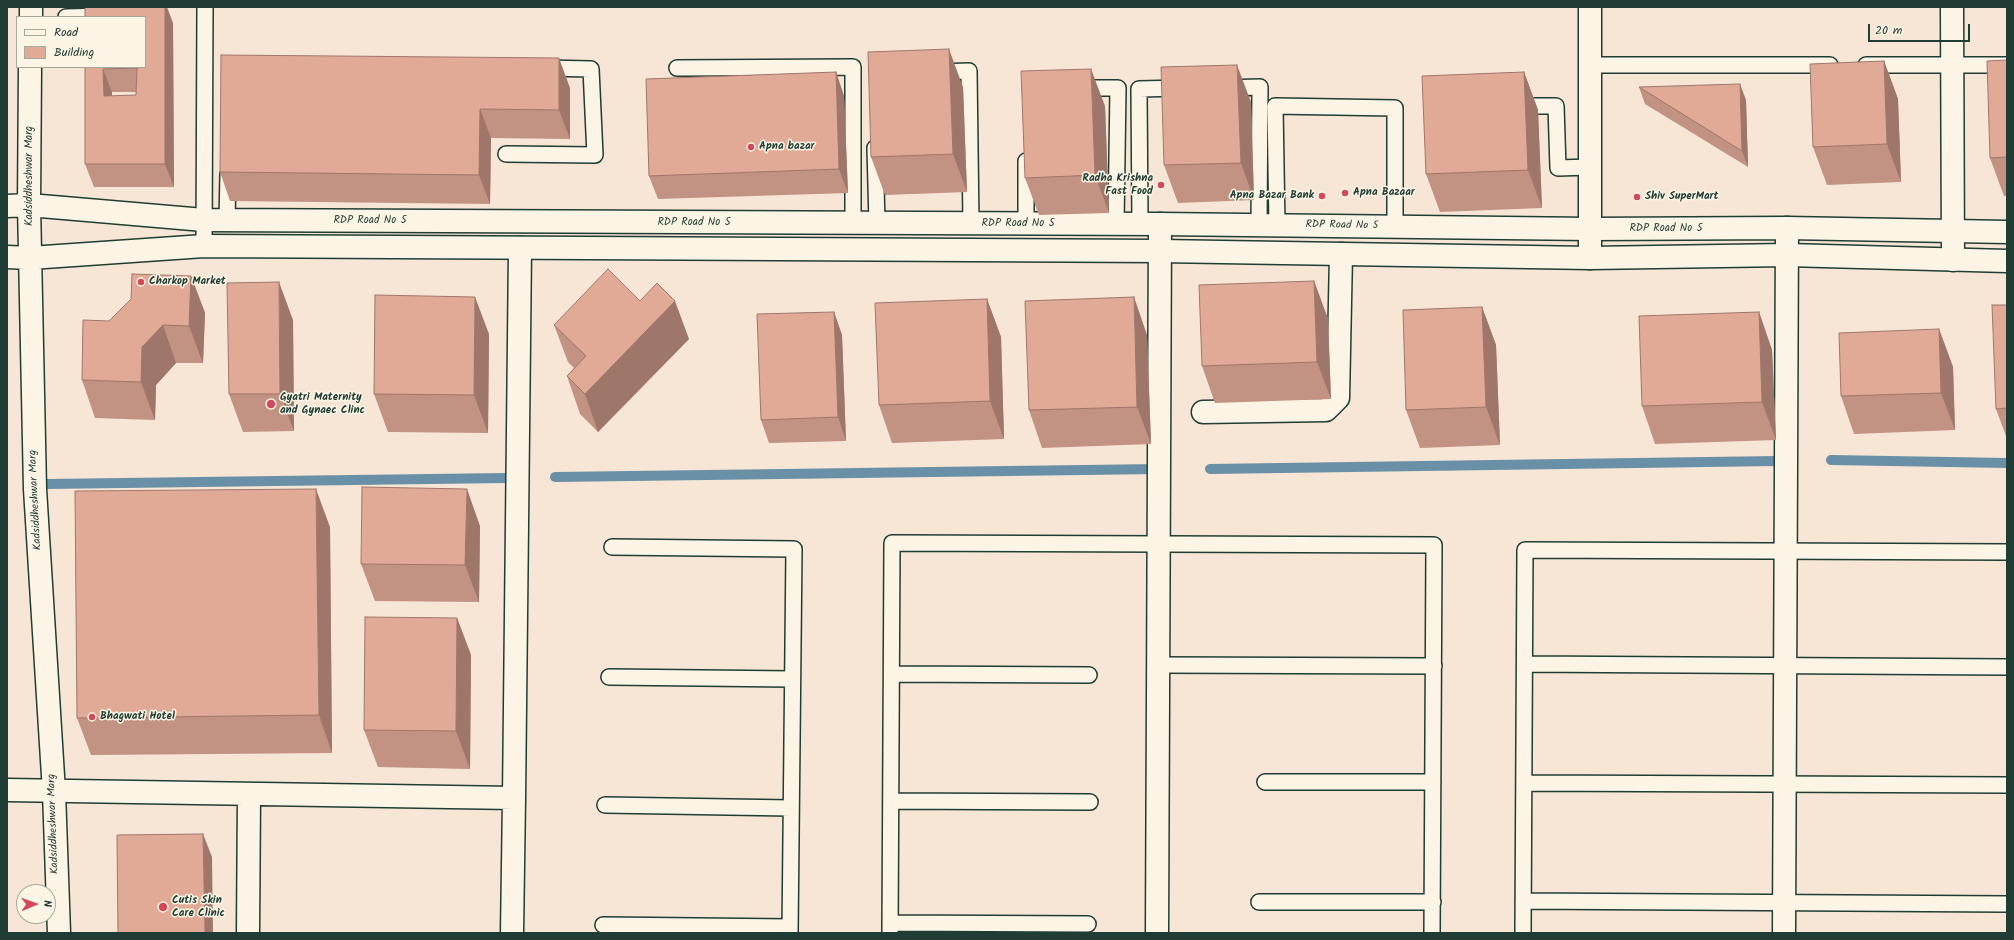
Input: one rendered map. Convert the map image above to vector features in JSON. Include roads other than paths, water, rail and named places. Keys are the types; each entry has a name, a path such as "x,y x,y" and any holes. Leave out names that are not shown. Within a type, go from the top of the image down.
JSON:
{"main road":[{"path":"1590,7 1590,258"},
{"path":"1952,7 1953,260"},
{"name":"Kadsiddheshwar Marg","path":"30,68 29,205 35,489 54,792 58,933"},
{"name":"RDP Road No 5","path":"7,206 29,205 204,220 853,224 1150,224 1590,230 1787,228 2007,232"},
{"path":"1150,224 1160,252 1157,933"},
{"path":"1784,933 1787,228"},
{"path":"7,257 30,258 204,246 1160,252 1590,258 1787,255 2007,261"},
{"path":"512,933 520,248"},
{"path":"1203,412 1326,410 1338,398 1341,254"},
{"path":"7,790 54,792 514,798"},
{"path":"248,933 249,794"}],"lane":[{"path":"204,246 205,7"},
{"path":"1590,65 2007,65"},
{"path":"506,154 595,155 591,68 529,68"},
{"path":"677,68 853,68 853,224"},
{"path":"924,73 969,71 971,224"},
{"path":"1207,88 1260,87 1268,226"},
{"path":"1064,88 1118,88 1116,224"},
{"path":"1150,224 1139,89 1192,88"},
{"path":"1268,226 1275,106 1395,108 1395,227"},
{"path":"1501,106 1556,106 1558,168 1590,167"},
{"path":"874,131 877,223"},
{"path":"1026,149 1026,224"},
{"path":"227,220 228,159"},
{"path":"1088,924 890,928 892,543 1434,546 1434,782 1432,933"},
{"path":"603,925 790,930 794,549 612,547"},
{"path":"1523,933 1525,550 2007,552"},
{"path":"1525,664 2007,667"},
{"path":"1158,665 1434,666"},
{"path":"892,674 1089,675"},
{"path":"609,677 792,679"},
{"path":"1265,782 1434,782"},
{"path":"1524,783 2007,785"},
{"path":"891,801 1090,802"},
{"path":"605,805 791,808"},
{"path":"1524,901 2007,904"},
{"path":"1259,902 1433,902"}],"waterway":[{"path":"1831,460 2007,463"},
{"path":"1210,469 1777,461"},
{"path":"555,477 1159,469"},
{"path":"46,484 507,478"}],"place":[{"name":"Apna bazar","path":"751,147"},
{"name":"Radha Krishna Fast Food","path":"1161,185"},
{"name":"Apna Bazaar","path":"1345,193"},
{"name":"Apna Bazar Bank","path":"1322,196"},
{"name":"Shiv SuperMart","path":"1637,197"},
{"name":"Charkop Market","path":"141,282"},
{"name":"Gyatri Maternity and Gynaec Clinc","path":"271,404"},
{"name":"Bhagwati Hotel","path":"92,717"},
{"name":"Cutis Skin Care Clinic","path":"163,907"}]}
